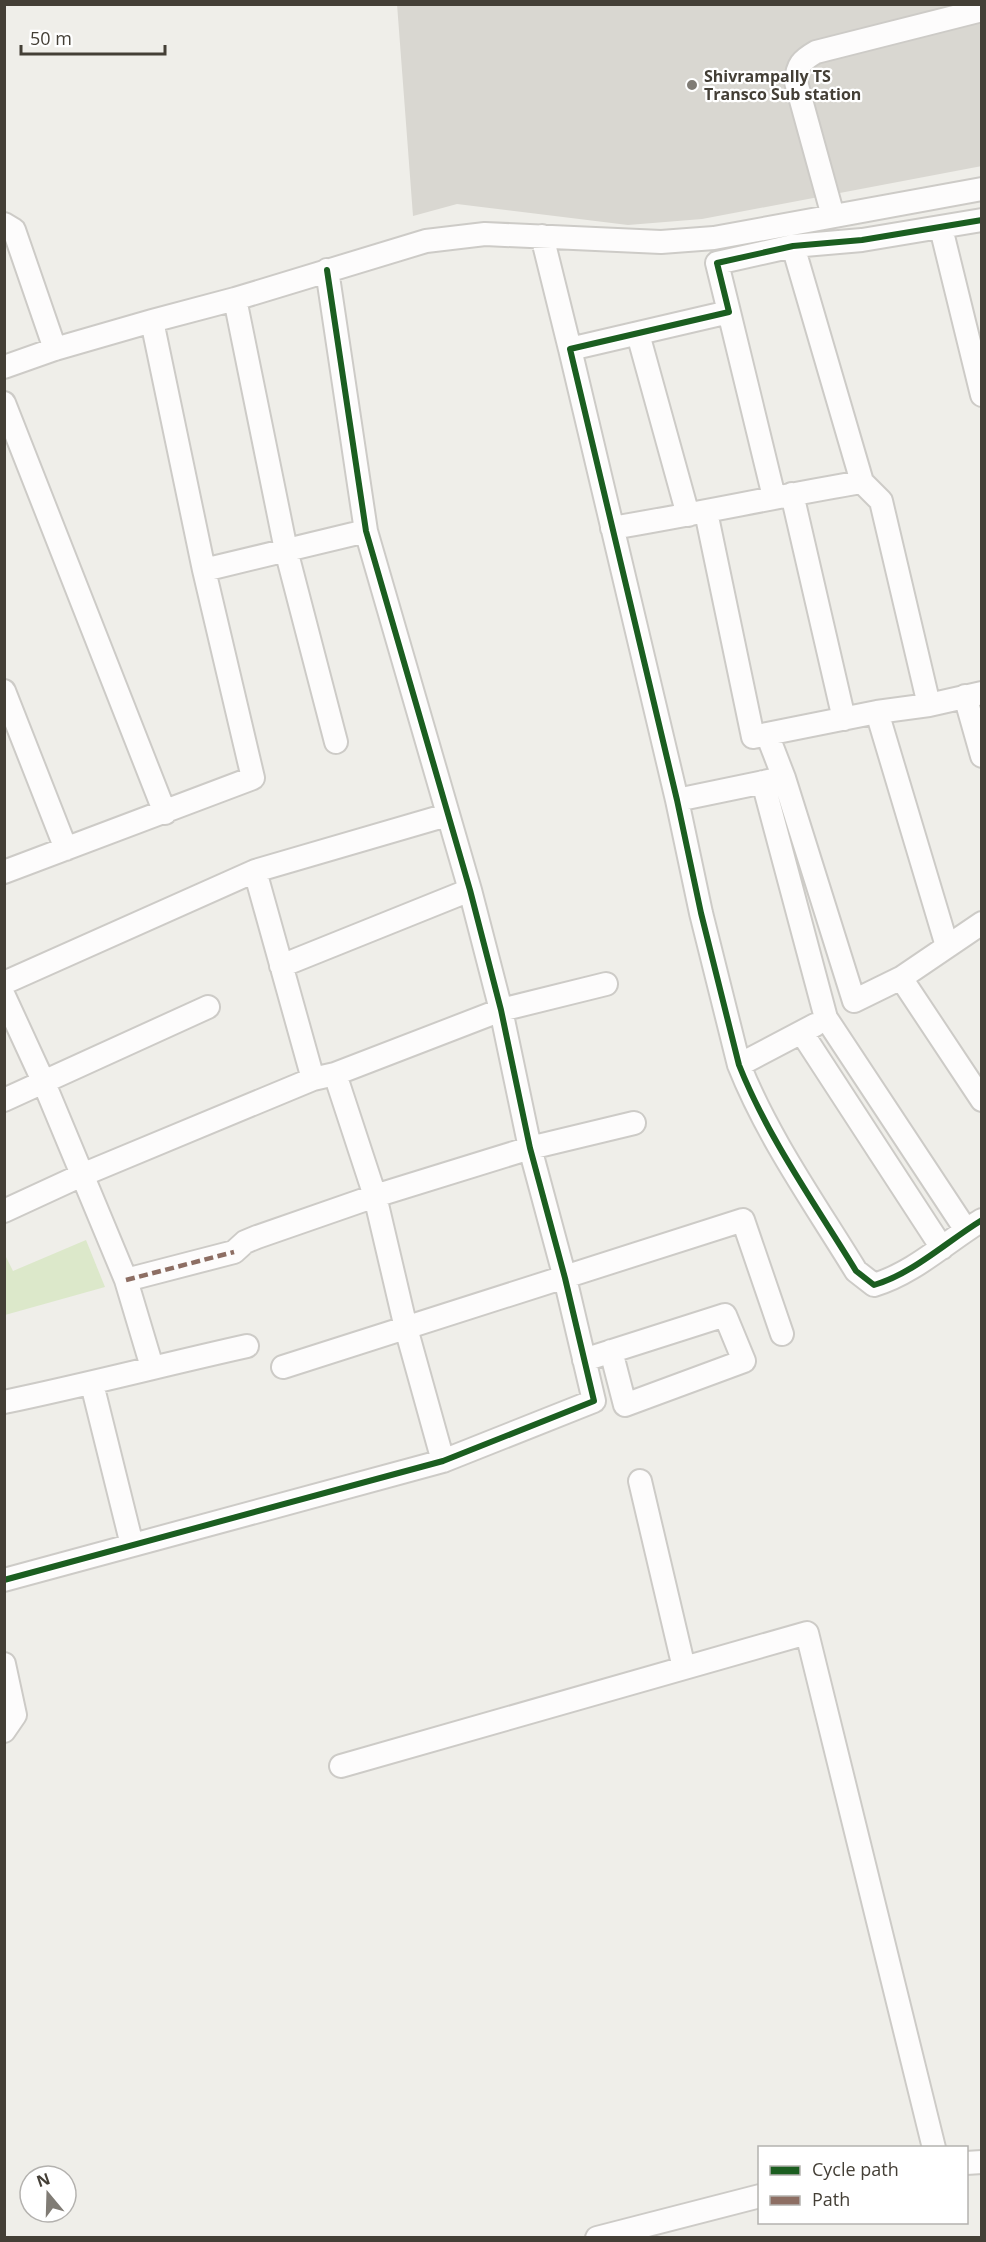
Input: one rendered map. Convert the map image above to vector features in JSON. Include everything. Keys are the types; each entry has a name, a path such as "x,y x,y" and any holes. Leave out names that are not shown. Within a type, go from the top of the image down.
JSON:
{"street":[{"path":"833,216 796,82 797,69 802,61 816,52 981,10"},
{"path":"4,368 55,349 235,299 426,241 485,234 661,242 714,238 981,189"},
{"path":"880,207 887,236"},
{"path":"856,212 862,240"},
{"path":"844,718 717,263 793,246 862,240 981,220"},
{"path":"4,224 14,230 55,349"},
{"path":"941,228 981,394"},
{"path":"542,236 677,800 700,913 739,1065 780,1149 856,1271 874,1285 891,1280 974,1225 826,1018 773,780 767,734"},
{"path":"793,246 862,482 881,501 929,705"},
{"path":"4,1580 443,1461 594,1401 565,1278 530,1148 501,1010 470,890 366,531 327,270"},
{"path":"235,299 286,550 336,742"},
{"path":"570,349 729,312"},
{"path":"4,872 253,778 204,570 152,321"},
{"path":"638,334 697,514 753,737 844,718 929,705 973,694 981,756"},
{"path":"4,403 165,813"},
{"path":"612,528 862,482"},
{"path":"204,570 366,531"},
{"path":"4,691 66,849"},
{"path":"877,712 947,946"},
{"path":"677,800 773,780"},
{"path":"773,780 854,1001"},
{"path":"4,983 255,871 447,815"},
{"path":"685,838 676,844 672,853 690,917"},
{"path":"255,871 282,966 324,1077 375,1196 406,1328 443,1461"},
{"path":"282,966 470,890"},
{"path":"739,1065 802,1033 854,1001 901,978 981,923"},
{"path":"901,978 981,1100"},
{"path":"4,1211 82,1175 324,1077 501,1010 606,984"},
{"path":"4,996 44,1083 126,1280 152,1367"},
{"path":"4,1100 208,1007"},
{"path":"938,1011 973,1067 965,1076"},
{"path":"802,1033 942,1248"},
{"path":"126,1280 234,1252 245,1242 258,1237 375,1196 530,1148 634,1123"},
{"path":"283,1367 743,1220 782,1334"},
{"path":"584,1360 611,1351 725,1315 744,1361 625,1405 611,1351"},
{"path":"4,1402 92,1384 152,1367 247,1346"},
{"path":"92,1384 132,1545"},
{"path":"639,1481 684,1668"},
{"path":"341,1766 807,1633 934,2146"},
{"path":"4,1664 15,1715 4,1731"},
{"path":"597,2238 758,2196"}],"green space":[{"path":"86,1240 105,1287 5,1315 5,1255 13,1271"}],"building":[{"name":"Shivrampally TS Transco Sub station","path":"397,4 982,4 982,166 702,219 628,225 457,204 413,216"}],"marked path":[{"path":"126,1280 234,1252"}],"cycle path":[{"path":"982,220 862,240 793,246 717,263 729,312 570,349 677,800 701,913 739,1065 751,1092 778,1145 856,1271 874,1285 903,1273 982,1220"},
{"path":"4,1580 443,1461 594,1401 565,1278 530,1148 501,1010 470,890 366,531 327,270"}],"place":[{"name":"Shivrampally TS Transco Sub station","path":"692,85"}]}
